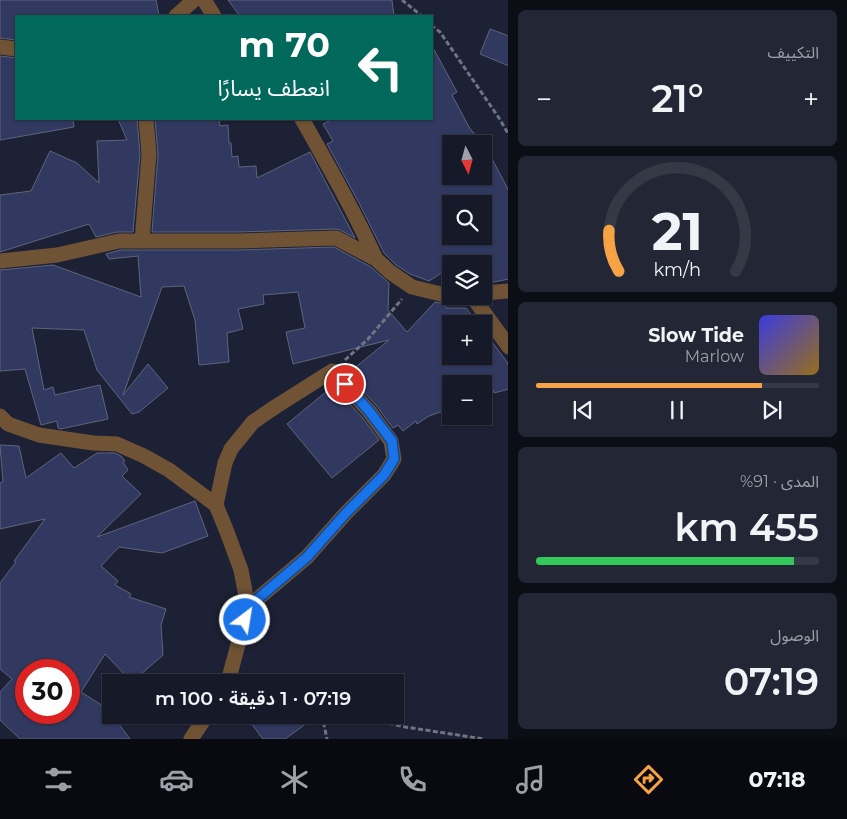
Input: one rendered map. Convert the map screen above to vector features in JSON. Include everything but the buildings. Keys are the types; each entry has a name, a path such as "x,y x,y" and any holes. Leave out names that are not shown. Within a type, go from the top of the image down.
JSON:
{"street":[{"path":"177,15 194,0"},
{"path":"204,0 213,15"},
{"path":"0,46 15,49"},
{"path":"142,241 149,154 146,120"},
{"path":"303,120 339,183 376,259"},
{"path":"0,261 58,255 119,241 238,241 336,238 376,259 390,272 412,287 442,294"},
{"path":"492,292 508,291"},
{"path":"478,305 508,347"},
{"path":"216,506 225,463 231,449 253,422 332,371 369,411 392,441 394,459 384,475 346,513 307,557 248,607"},
{"path":"0,416 8,424 39,435 93,443 117,444 169,470 216,506 241,570 248,607 231,674"},
{"path":"191,739 201,724"}],"path":[{"path":"402,0 421,15"},
{"path":"433,27 440,32 499,118 508,135"},
{"path":"332,371 368,339 412,287"},
{"path":"324,724 327,739"},
{"path":"389,724 484,739"}],"route":[{"path":"245,620 248,607 307,557 346,513 384,475 394,459 392,441 345,384"}]}
